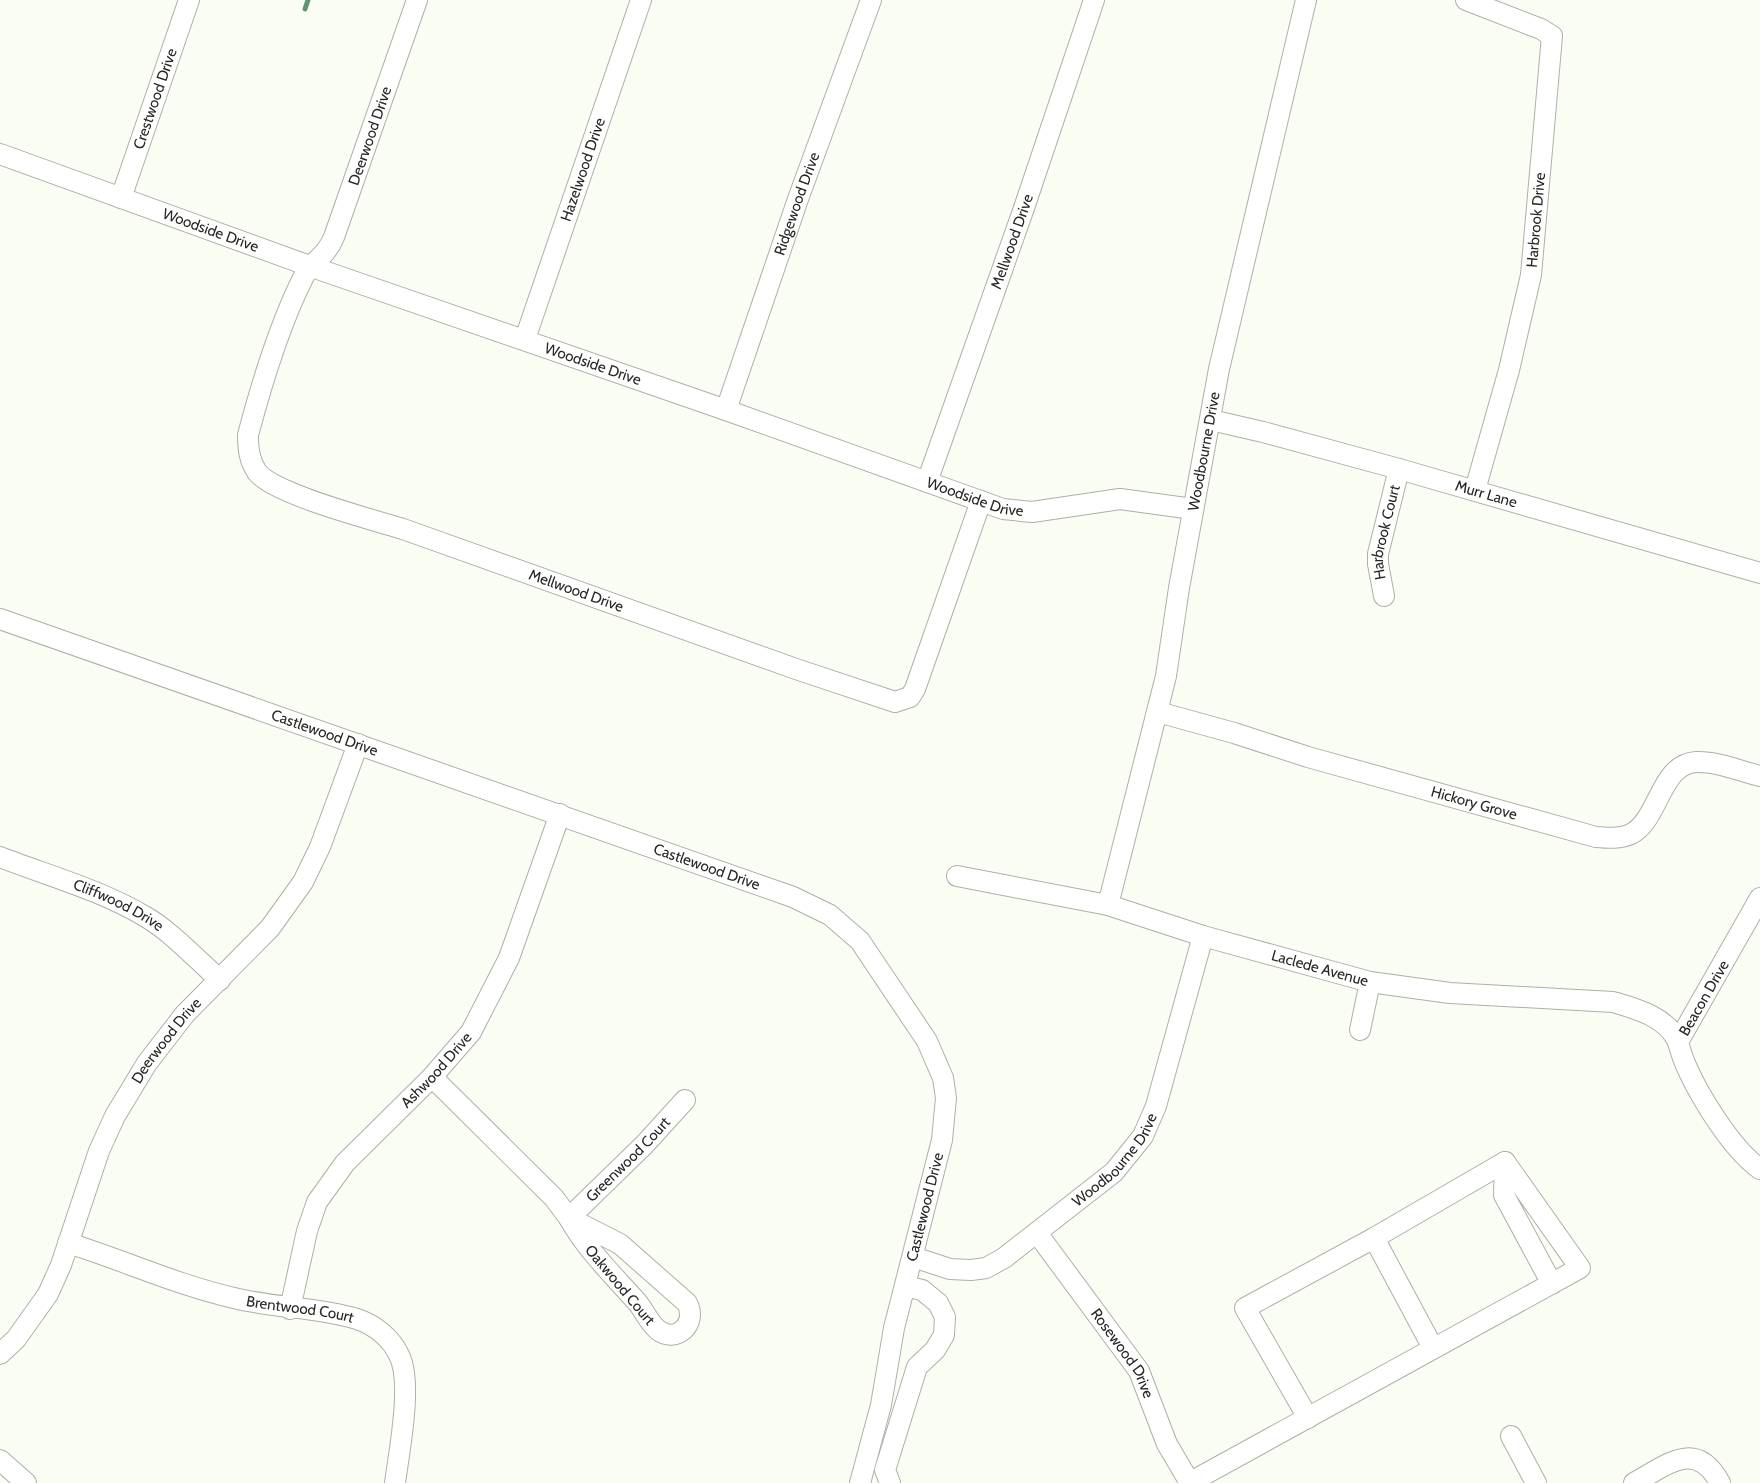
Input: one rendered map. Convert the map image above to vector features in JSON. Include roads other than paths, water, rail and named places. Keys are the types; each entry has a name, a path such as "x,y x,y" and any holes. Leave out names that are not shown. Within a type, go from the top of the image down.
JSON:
{"street":[{"name":"Crestwood Drive","path":"121,198 189,0"},
{"name":"Deerwood Drive","path":"312,266 328,252 334,237 417,0"},
{"name":"Hazelwood Drive","path":"525,339 641,0"},
{"name":"Ridgewood Drive","path":"726,410 798,200 870,0"},
{"name":"Mellwood Drive","path":"926,482 1024,208 1094,0"},
{"name":"Woodbourne Drive","path":"1108,905 1166,676 1178,588 1211,420 1219,369 1306,0"},
{"name":"Harbrook Drive","path":"1466,0 1541,28 1552,36 1532,276 1509,370 1475,490"},
{"name":"Woodside Drive","path":"0,154 312,266 525,339 981,501 1022,512 1120,499 1193,509"},
{"name":"Mellwood Drive","path":"312,266 305,274 280,332 252,421 248,450 258,473 268,481 353,515 403,529 786,666 895,702 910,697 915,689 981,501"},
{"name":"Murr Lane","path":"1211,420 1263,432 1475,490 1760,573"},
{"name":"Harbrook Court","path":"1384,596 1378,554 1399,469"},
{"name":"Castlewood Drive","path":"0,619 793,897 830,915 860,940 927,1041 943,1078 946,1098 942,1140 892,1337 881,1405 860,1483"},
{"name":"Hickory Grove","path":"1158,712 1234,733 1308,757 1596,837 1622,836 1630,834 1641,826 1675,773 1694,762 1760,776"},
{"name":"Deerwood Drive","path":"0,1354 16,1339 41,1307 55,1280 99,1152 115,1116 158,1046 185,1014 270,928 304,882 320,847 358,744"},
{"name":"Ashwood Drive","path":"290,1309 307,1231 317,1202 345,1163 432,1077 471,1032 495,988 512,949 560,814"},
{"name":"Cliffwood Drive","path":"0,857 113,899 147,918 220,980"},
{"name":"Laclede Avenue","path":"957,876 1108,905 1203,936 1370,982 1450,993 1613,1002 1636,1008 1662,1022 1671,1030 1678,1042"},
{"name":"Beacon Drive","path":"1760,898 1678,1042 1695,1088 1733,1141 1760,1169"},
{"name":"Woodbourne Drive","path":"913,1257 950,1269 986,1268 1004,1258 1114,1172 1143,1136 1156,1106 1203,936"},
{"path":"1360,1030 1370,982"},
{"name":"Oakwood Court","path":"432,1077 554,1198 582,1240 639,1304 658,1330 672,1334 686,1329 691,1321 692,1312 688,1303 620,1244 569,1218"},
{"name":"Greenwood Court","path":"569,1218 645,1144 685,1100"},
{"path":"1308,1418 1245,1308 1374,1238 1505,1162"},
{"path":"1190,1483 1580,1268 1505,1162"},
{"path":"1505,1162 1504,1195 1552,1284"},
{"name":"Rosewood Drive","path":"1037,1232 1139,1371 1167,1444 1190,1483"},
{"path":"1374,1238 1433,1348"},
{"name":"Brentwood Court","path":"68,1243 232,1298 357,1319 371,1325 393,1344 400,1357 405,1387 395,1483"},
{"path":"890,1483 885,1470 916,1366 934,1350 944,1335 945,1317 938,1304 922,1290 905,1286"},
{"path":"1511,1436 1536,1483"},
{"path":"1634,1483 1682,1458 1692,1457 1701,1460 1708,1466 1720,1483"},
{"path":"0,1460 26,1483"}],"waterway":[{"path":"305,9 308,0"}]}
